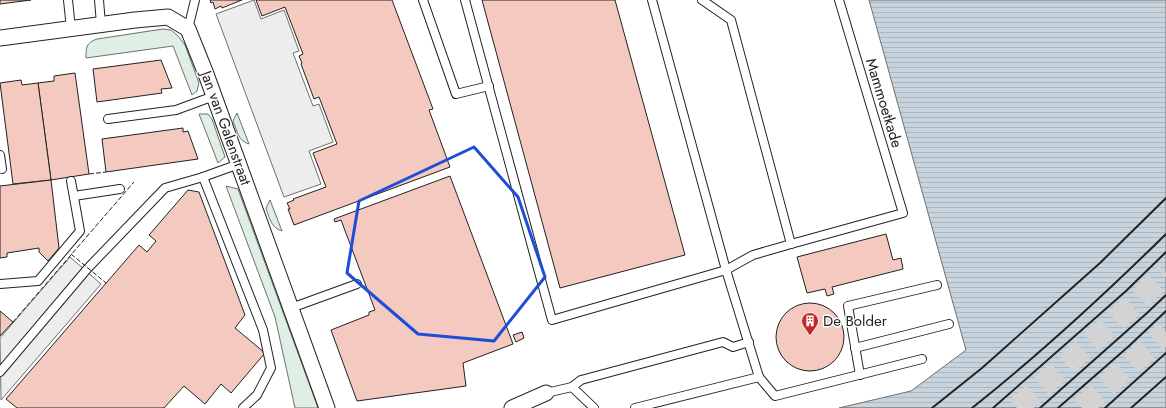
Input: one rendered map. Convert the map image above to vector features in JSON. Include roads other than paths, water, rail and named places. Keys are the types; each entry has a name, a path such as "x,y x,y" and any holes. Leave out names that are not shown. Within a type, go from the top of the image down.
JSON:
{"street":[{"path":"0,38 102,24 168,17 188,30"},
{"name":"Jan van Galenstraat","path":"188,30 214,96 327,408"},
{"path":"512,408 546,393"}],"lane":[{"path":"68,0 71,29"},
{"path":"99,0 102,24"},
{"path":"188,30 195,0"},
{"path":"423,0 456,94 488,86"},
{"path":"465,0 552,320 726,270 753,255 791,244 731,20 702,0"},
{"path":"652,0 726,270 759,377 775,396 922,359"},
{"name":"Mammoetkade","path":"791,244 903,213 839,0"},
{"path":"108,119 176,110 214,96"},
{"path":"0,155 2,169"},
{"path":"0,372 88,268 165,188 204,177 239,164"},
{"path":"204,177 263,330 271,368 257,395 243,408"},
{"path":"0,284 38,281 80,231 71,181"},
{"path":"74,196 120,189"},
{"path":"291,308 357,284"},
{"path":"860,375 848,306 937,285"},
{"path":"855,348 949,324"},
{"path":"546,393 572,387 581,380 723,342 733,347 749,342"},
{"path":"635,408 759,377"},
{"path":"572,387 594,408"}],"tunnel":[{"path":"1017,408 1136,302 1166,273"},
{"path":"1082,408 1166,332"}],"place":[{"name":"De Bolder","path":"810,336"}]}
